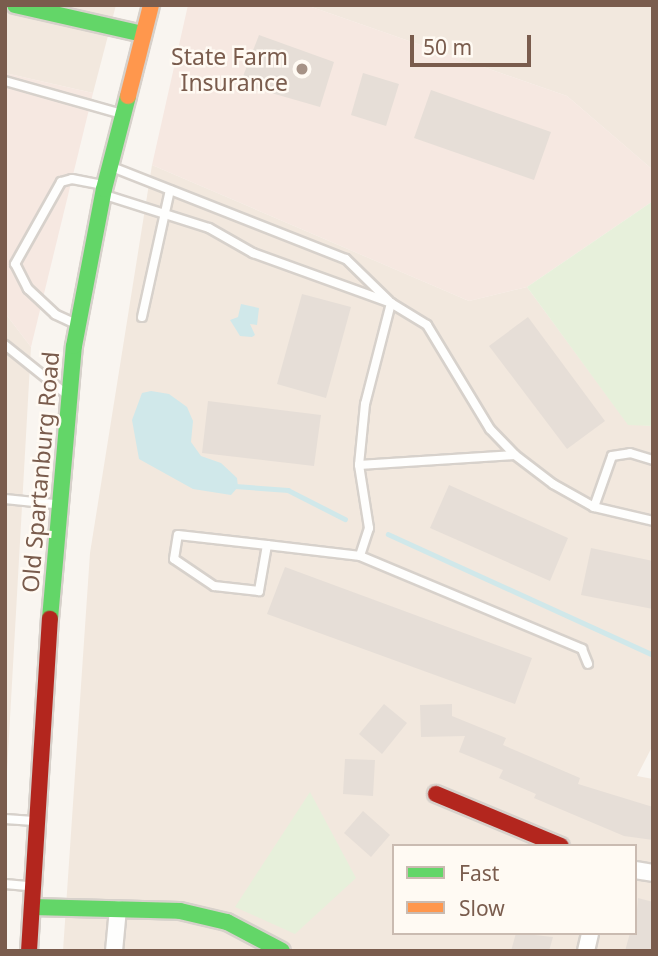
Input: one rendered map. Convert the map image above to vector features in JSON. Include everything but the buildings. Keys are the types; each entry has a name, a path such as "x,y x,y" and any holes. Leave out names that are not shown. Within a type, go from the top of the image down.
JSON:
{"main road":[{"path":"15,5 143,34"},
{"name":"Old Spartanburg Road","path":"29,951 57,504 68,394 77,325 109,166 151,5"},
{"path":"436,794 556,844"},
{"path":"32,907 118,909 204,916 248,931 282,951"}],"street":[{"path":"114,951 118,909"}],"lane":[{"path":"5,81 122,114"},
{"path":"109,166 346,259 391,303"},
{"path":"77,325 55,314 28,289 15,264 61,182 72,179 209,228 253,253 391,303 427,325 490,429 515,454 553,484 594,507 653,521"},
{"path":"142,317 170,190"},
{"path":"360,556 369,528 359,465 365,404 391,303"},
{"path":"5,345 68,394"},
{"path":"594,507 612,456 630,453 653,460"},
{"path":"359,465 515,454"},
{"path":"5,499 57,504"},
{"path":"267,545 259,590 214,586 174,559 178,536 267,545 360,556 582,649 588,664"},
{"path":"5,819 37,821"},
{"path":"5,884 34,886"}],"shaded area":[{"path":"5,5 116,5 93,93 5,73"},
{"path":"188,5 306,5 567,96 653,170 653,201 527,287 469,301 152,165"},
{"path":"306,5 653,5 653,170 567,96"},
{"path":"5,73 93,93 31,347 5,313"},
{"path":"152,165 469,301 527,287 628,424 653,426 653,745 637,776 653,779 653,951 63,951 90,553"},
{"path":"5,313 31,347 5,807"}],"green space":[{"path":"653,201 653,426 628,425 527,287"},
{"path":"310,792 356,878 295,934 235,907"}],"water":[{"path":"241,304 259,308 257,325 250,324 255,335 252,337 240,336 230,320 238,317"},
{"path":"151,391 169,394 187,407 193,421 191,442 201,456 221,463 237,478 238,487 231,495 193,489 139,459 132,420 142,393"}],"waterway":[{"path":"235,486 288,490 345,519"},
{"path":"388,534 653,655"}],"traffic: fast":[{"path":"15,5 143,34"},
{"path":"50,619 74,346 104,189 128,96"},
{"path":"32,907 180,911 227,922 282,951"}],"traffic: slow":[{"path":"128,96 151,5"}],"traffic: jam":[{"path":"29,951 50,619"},
{"path":"436,794 556,844"}],"place":[{"name":"State Farm Insurance","path":"302,69"}]}
